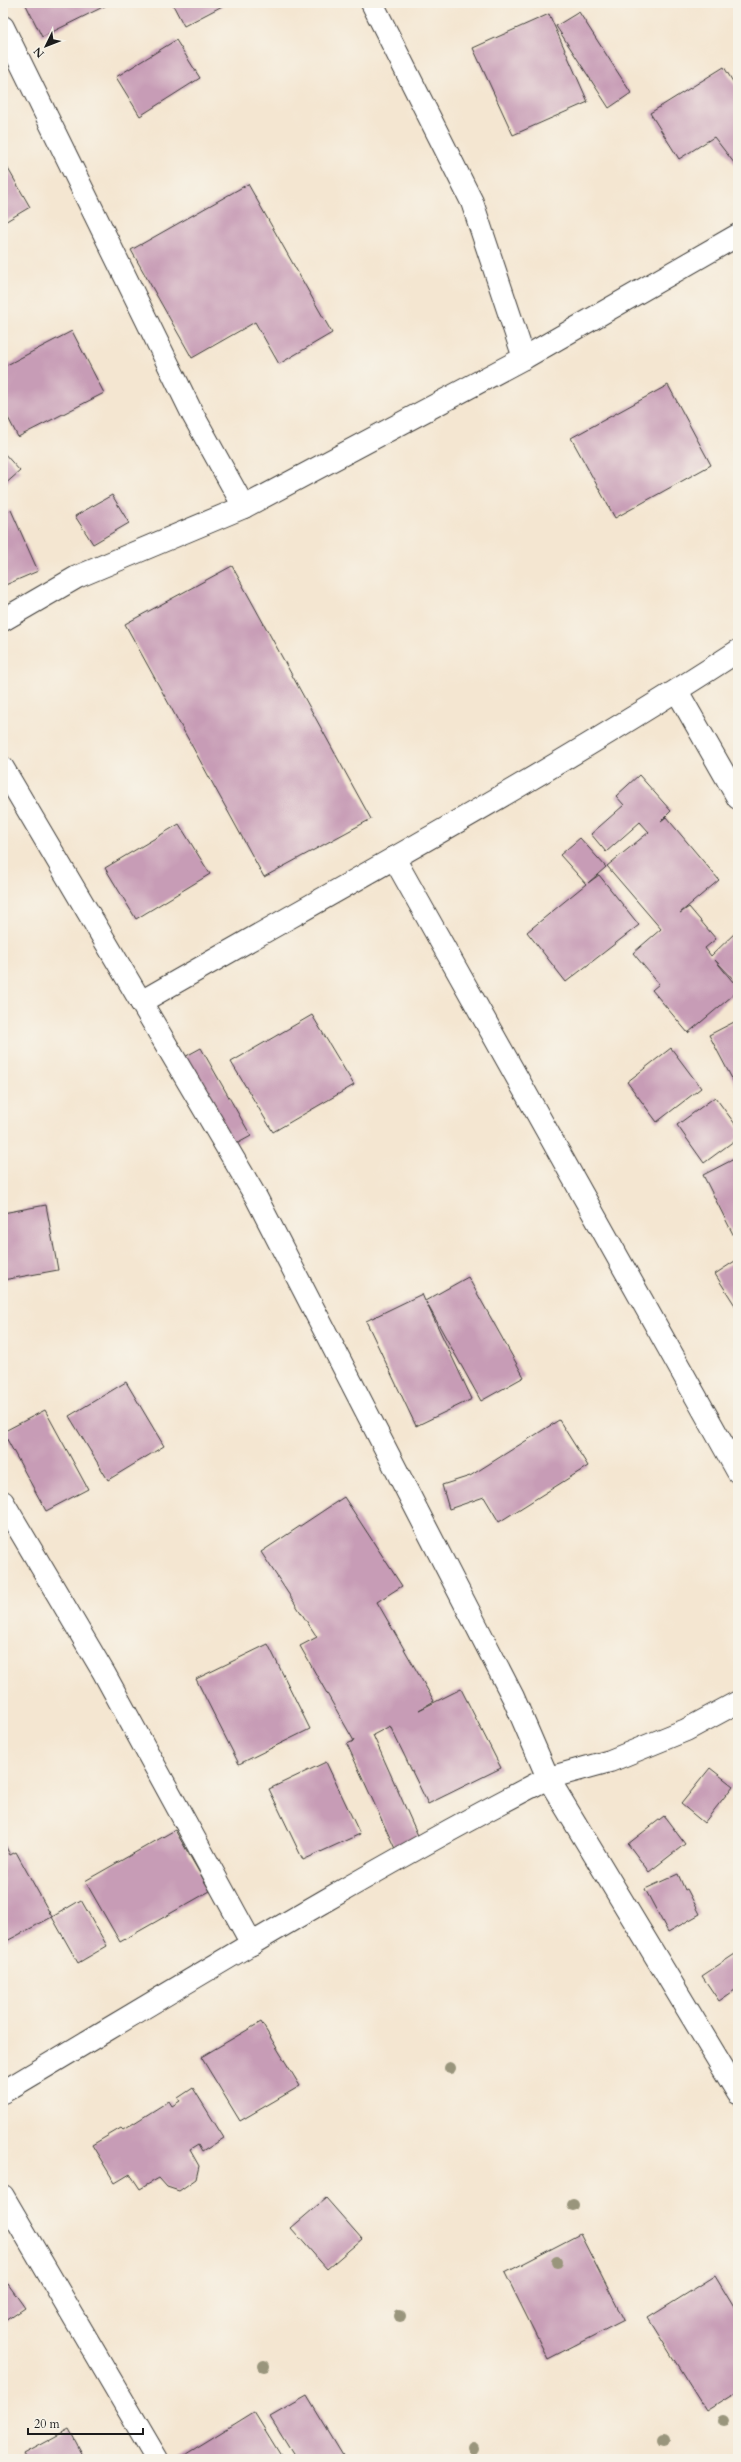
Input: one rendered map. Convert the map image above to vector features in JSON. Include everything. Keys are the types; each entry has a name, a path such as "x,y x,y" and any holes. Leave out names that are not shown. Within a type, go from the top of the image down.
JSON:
{"street":[{"path":"372,3 472,202 524,358"},
{"path":"3,27 193,415 244,507"},
{"path":"3,620 78,577 244,507 524,358 738,235"},
{"path":"141,1002 394,858 677,691 738,651"},
{"path":"677,691 738,798"},
{"path":"3,768 256,1197 513,1696 548,1778 738,2093"},
{"path":"394,858 738,1472"},
{"path":"3,1502 104,1673 252,1944"},
{"path":"3,2092 252,1944 483,1812 548,1778 610,1761 686,1730 738,1702"},
{"path":"3,2196 157,2459"}],"building":[{"path":"25,3 111,3 42,37"},
{"path":"172,3 228,3 184,26"},
{"path":"579,12 631,93 609,108 556,26"},
{"path":"549,14 588,102 513,135 473,48"},
{"path":"176,40 200,78 140,116 116,77"},
{"path":"724,67 738,90 738,168 714,137 679,159 650,113"},
{"path":"3,160 30,207 3,223"},
{"path":"248,184 332,333 279,364 255,322 192,358 131,250"},
{"path":"72,331 104,393 18,437 3,408 3,367"},
{"path":"668,385 711,465 615,518 571,438"},
{"path":"3,452 20,471 3,486"},
{"path":"112,495 129,523 93,544 75,516"},
{"path":"11,510 38,571 3,586 3,513"},
{"path":"232,566 371,819 264,877 125,624"},
{"path":"639,775 671,811 661,821 666,817 719,880 680,913 689,907 716,939 705,948 711,956 738,930 738,984 715,960 738,988 738,991 688,1033 652,990 659,984 633,953 661,929 607,866 649,832 640,822 606,852 591,834 624,805 616,796"},
{"path":"179,824 210,874 136,919 105,868"},
{"path":"580,838 606,867 588,883 599,875 639,925 566,982 527,932 586,884 560,855"},
{"path":"312,1015 354,1085 273,1132 231,1062"},
{"path":"738,1020 738,1090 709,1035"},
{"path":"201,1048 251,1136 229,1148 179,1060"},
{"path":"671,1048 701,1088 657,1122 627,1082"},
{"path":"715,1097 738,1128 738,1138 704,1163 677,1125"},
{"path":"738,1157 738,1244 703,1175"},
{"path":"46,1205 58,1270 3,1280 3,1213"},
{"path":"738,1259 738,1310 715,1274"},
{"path":"468,1277 524,1377 481,1401 426,1302 472,1399 416,1426 366,1321 422,1294 425,1301"},
{"path":"126,1382 164,1446 108,1480 69,1416"},
{"path":"45,1410 88,1489 46,1511 3,1432"},
{"path":"559,1420 588,1466 499,1522 484,1497 449,1509 442,1485 470,1476"},
{"path":"344,1497 402,1586 377,1602 434,1701 419,1710 461,1689 501,1768 428,1804 390,1726 373,1735 420,1840 396,1851 347,1744 354,1741 300,1646 317,1637 261,1552"},
{"path":"268,1644 310,1729 239,1764 196,1679"},
{"path":"326,1762 360,1834 303,1860 269,1789"},
{"path":"710,1768 733,1786 704,1823 681,1804"},
{"path":"664,1816 685,1844 649,1872 628,1844"},
{"path":"175,1830 210,1891 120,1942 85,1881"},
{"path":"3,1841 10,1855 16,1852 52,1917 3,1943"},
{"path":"678,1874 685,1890 687,1889 700,1914 668,1932 645,1889"},
{"path":"81,1900 107,1946 78,1963 52,1917"},
{"path":"738,1952 738,1988 719,2001 702,1976"},
{"path":"261,2022 300,2086 240,2121 201,2057"},
{"path":"193,2088 224,2138 202,2152 198,2145 190,2150 199,2166 196,2179 179,2191 167,2187 159,2178 140,2189 130,2174 115,2183 92,2145 121,2128 123,2130 169,2101 172,2106 180,2101 178,2098"},
{"path":"326,2198 362,2239 327,2269 291,2228"},
{"path":"580,2234 624,2320 548,2359 505,2273"},
{"path":"715,2276 738,2314 738,2391 706,2411 648,2318"},
{"path":"8,2284 25,2308 3,2323 3,2287"},
{"path":"307,2396 345,2459 296,2459 270,2417"},
{"path":"254,2412 283,2459 178,2459"},
{"path":"69,2429 85,2459 26,2459 23,2454"}]}
